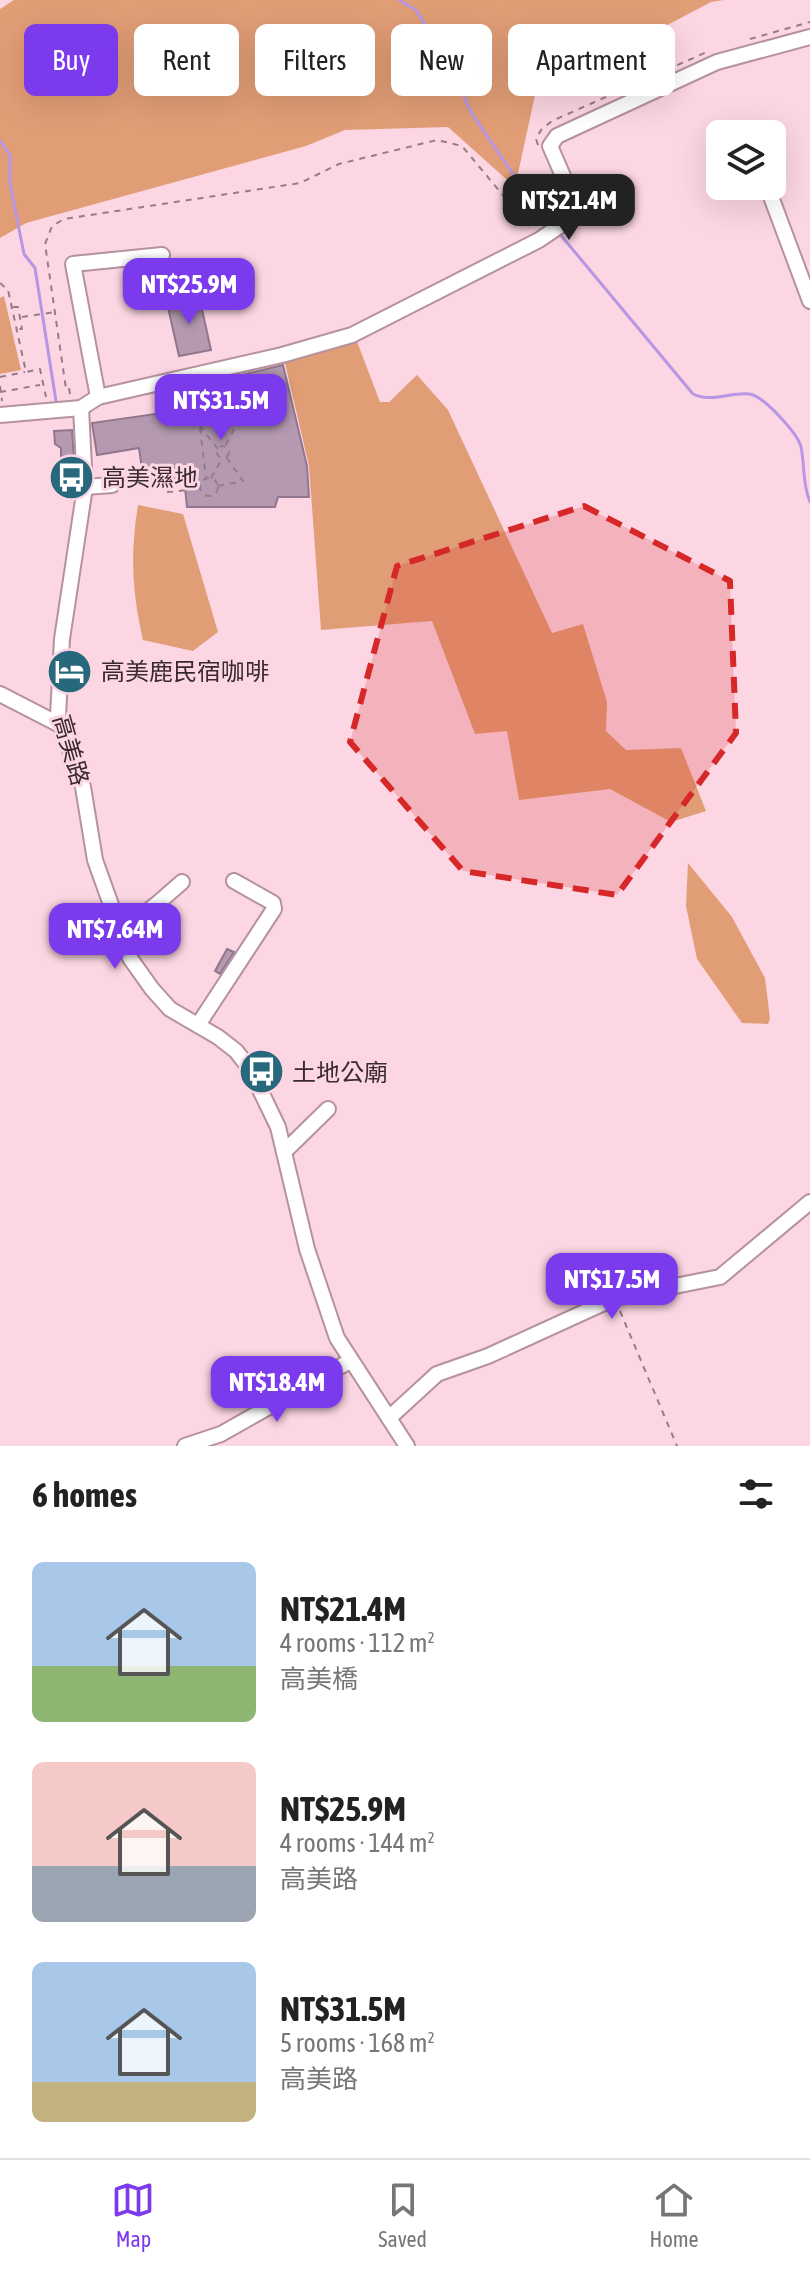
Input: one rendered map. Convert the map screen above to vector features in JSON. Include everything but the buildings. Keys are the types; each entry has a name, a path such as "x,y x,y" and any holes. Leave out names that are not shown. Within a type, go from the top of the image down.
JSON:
{"street":[{"path":"0,415 75,404 282,355 352,335 579,213 550,146 557,136 717,62 810,37"},
{"path":"772,200 810,301"},
{"path":"98,397 73,264 162,255"},
{"name":"高美路","path":"75,404 85,487 62,639 58,716 83,787 95,860 130,958 152,989 170,1009 236,1051 250,1069 278,1127 307,1249 337,1338 407,1446"},
{"path":"85,487 112,485"},
{"path":"0,694 62,726"},
{"path":"198,1025 274,909 273,903 234,881"},
{"path":"121,932 182,882"},
{"path":"284,1152 328,1109"},
{"path":"389,1418 437,1374 488,1356 615,1298 720,1277 810,1202"},
{"path":"185,1446 221,1434 350,1361"}],"path":[{"path":"75,404 69,388 66,389 45,244 52,226 64,219 300,183 339,164 437,140 462,146 536,236"},
{"path":"0,283 8,290 26,372"},
{"path":"11,307 18,307 22,329 16,330"},
{"path":"20,317 55,312"},
{"path":"0,377 40,369 47,410"},
{"path":"0,386 0,392 40,385"},
{"path":"199,425 205,414 194,407 187,413 188,419 199,425 218,449 218,456 224,458 243,481 218,486 208,478 199,425"},
{"path":"199,425 242,414 225,447 218,449"},
{"path":"200,489 202,481 208,478 228,452 225,447"},
{"path":"167,492 200,489 209,496 216,492 218,486"},
{"path":"615,1298 677,1446"}],"highlighted area":[{"path":"584,506 730,581 736,733 617,895 463,871 350,742 397,566"}],"shaded area":[{"path":"14,0 724,0 711,2 669,24 508,24 508,96 535,96 515,187 448,127 345,130 306,146 26,223 0,238 0,9"},
{"path":"4,296 21,370 0,374 0,298"},
{"path":"356,339 380,402 389,402 417,375 448,410 552,633 583,624 607,702 606,731 626,750 681,748 706,811 671,822 610,789 519,800 507,731 475,734 432,621 321,630 309,466 285,363"},
{"path":"138,505 183,514 218,632 193,651 143,640 133,573"},
{"path":"688,863 732,917 765,978 768,1024 742,1023 697,959 686,906"}],"waterway":[{"path":"399,0 416,10 449,63 472,114 551,224"},
{"path":"0,141 10,155 10,184 24,254 35,268 56,401"},
{"path":"559,233 693,394 707,398 749,394 763,401 779,416 801,447 810,502"}],"place":[{"name":"高美濕地","path":"71,477"},
{"name":"高美鹿民宿咖啡","path":"70,671"},
{"name":"土地公廟","path":"261,1072"}]}
